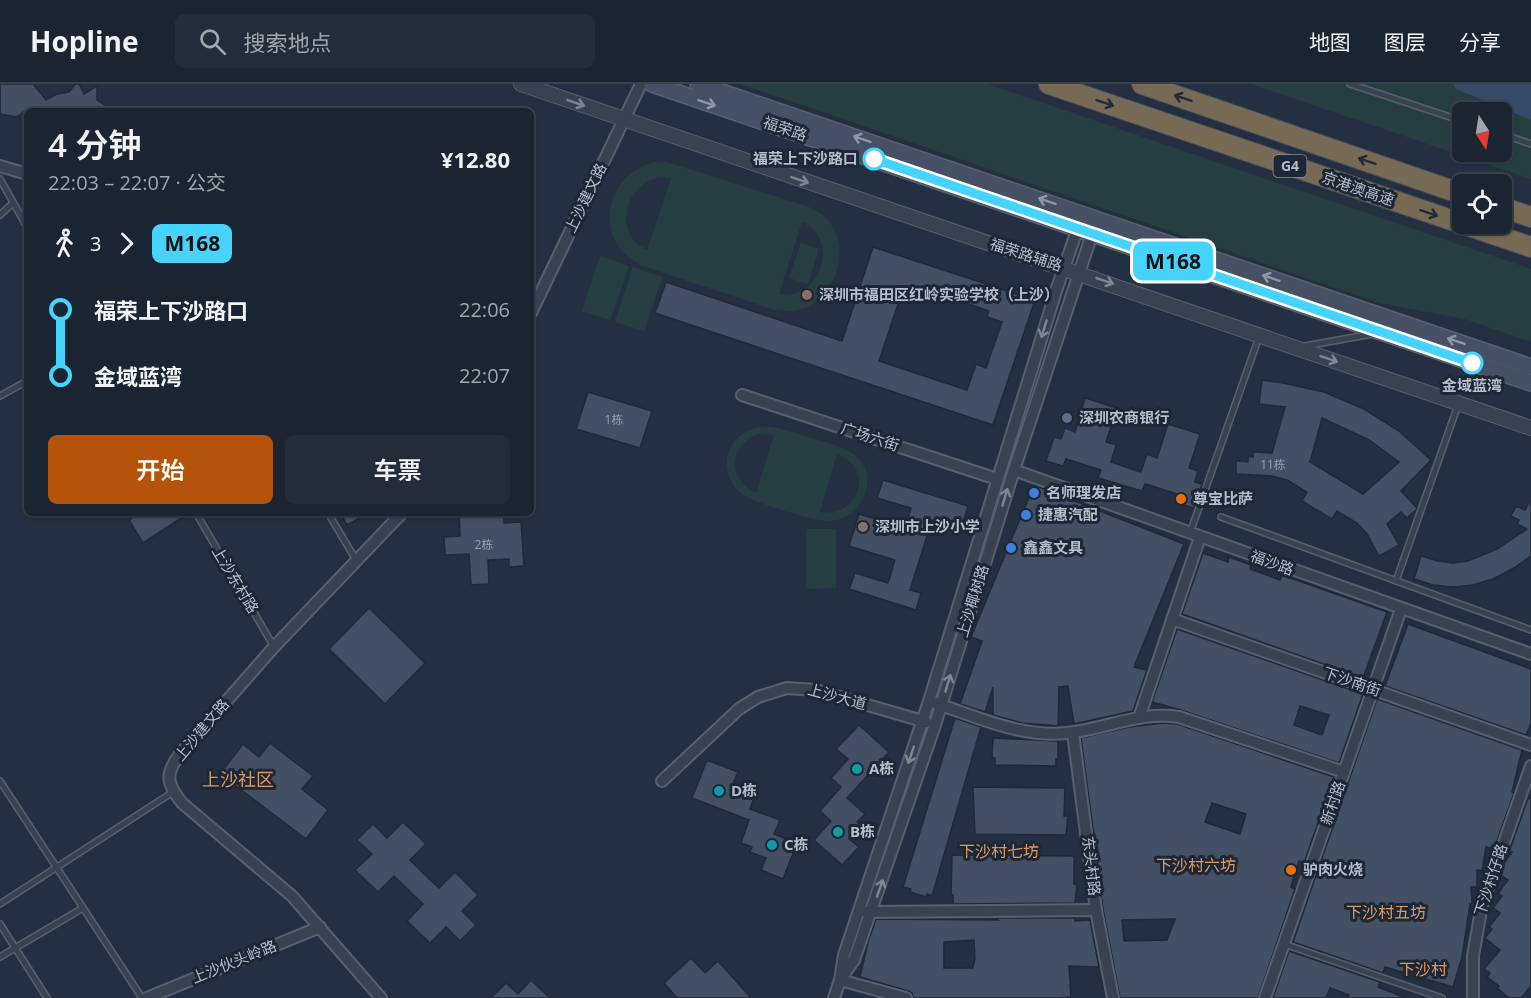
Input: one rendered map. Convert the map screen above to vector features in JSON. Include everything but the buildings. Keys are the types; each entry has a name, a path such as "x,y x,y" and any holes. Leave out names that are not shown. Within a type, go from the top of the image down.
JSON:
{"highway":[{"name":"京港澳高速","path":"1049,84 1531,247"},
{"name":"京港澳高速","path":"1142,84 1452,191"},
{"path":"1512,210 1531,217"}],"main road":[{"name":"福荣路","path":"652,84 1531,367"},
{"name":"福荣路","path":"698,84 1087,223 1385,333 1531,383"}],"street":[{"name":"福荣路辅路","path":"521,84 1064,267 1531,428"},
{"name":"上沙建文路","path":"534,307 641,84"},
{"path":"0,166 24,173"},
{"name":"上沙椰树路","path":"834,998 844,955 929,701 1064,267 1087,223"},
{"name":"上沙椰树路","path":"840,980 854,960 942,705 1014,470 1078,273 1087,223"},
{"name":"广场六街","path":"742,395 997,479"},
{"name":"福沙路","path":"1014,470 1531,654"},
{"name":"上沙建文路","path":"173,792 169,775 175,761 274,646 399,516"},
{"path":"1139,718 1173,619 1195,535"},
{"name":"新村路","path":"1265,998 1401,609"},
{"name":"下沙南街","path":"1173,619 1531,745"},
{"name":"上沙大道","path":"662,781 739,709 758,697 787,688 816,690 935,725"},
{"path":"929,701 1014,730 1073,733 1153,715 1179,717 1344,772"},
{"name":"东头村路","path":"1073,733 1096,909 1113,998"},
{"name":"下沙村仔路","path":"1473,998 1473,956 1482,905 1531,766"},
{"path":"173,792 187,808 292,896 381,998"},
{"path":"858,911 1096,909"},
{"name":"上沙伙头岭路","path":"147,998 320,927"},
{"path":"840,980 906,998"}],"lane":[{"path":"1350,84 1452,118"},
{"path":"1512,137 1531,144"},
{"path":"0,179 24,222"},
{"path":"0,215 13,203"},
{"path":"1294,347 1385,333"},
{"path":"1195,535 1259,336"},
{"path":"0,396 24,383"},
{"path":"1396,581 1459,404"},
{"name":"上沙东村路","path":"198,516 274,646"},
{"path":"330,516 356,561"},
{"path":"1221,517 1531,630"},
{"path":"0,781 142,998"},
{"path":"0,904 173,792"},
{"path":"0,957 83,908"},
{"path":"0,924 47,998"},
{"path":"1284,944 1442,998"}],"green space":[{"path":"741,84 987,84 1531,269 1531,342 1465,319 1379,303"},
{"path":"1251,84 1531,84 1531,179 1481,162 1512,162 1512,102 1452,102 1452,152"},
{"path":"664,161 809,207 824,216 835,231 839,244 839,258 831,284 823,296 800,310 774,310 641,265 624,253 614,238 610,221 611,204 618,188 629,175 645,165","holes":["663,177 671,179 647,250 636,242 629,232 626,220 627,208 640,187 650,180","802,222 814,230 821,241 823,253 821,267 815,279 806,288 794,294 779,294"]},
{"path":"801,243 819,249 808,284 789,278"},
{"path":"600,256 629,266 610,320 582,311"},
{"path":"633,267 662,277 644,331 615,322"},
{"path":"758,427 777,428 841,447 858,458 867,474 867,486 863,500 858,507 851,514 842,518 825,521 782,510 742,494 730,479 727,458 738,438","holes":["758,434 774,435 756,493 740,480 735,463 741,446","837,454 849,461 856,470 859,480 858,490 853,500 845,507 834,512 820,512"]},
{"path":"806,529 836,529 836,588 806,589"}],"water":[{"path":"1453,84 1531,84 1531,120 1512,112 1512,102 1487,102 1456,89"}],"bus line":[{"name":"M168","path":"874,159 1472,363"}],"place":[{"name":"福荣上下沙路口","path":"874,159"},
{"name":"深圳市福田区红岭实验学校（上沙）","path":"807,295"},
{"name":"金域蓝湾","path":"1472,363"},
{"name":"深圳农商银行","path":"1067,418"},
{"name":"名师理发店","path":"1034,493"},
{"name":"尊宝比萨","path":"1181,499"},
{"name":"捷惠汽配","path":"1026,515"},
{"name":"深圳市上沙小学","path":"863,527"},
{"name":"鑫鑫文具","path":"1011,548"},
{"name":"A栋","path":"857,769"},
{"name":"D栋","path":"719,791"},
{"name":"B栋","path":"838,832"},
{"name":"C栋","path":"772,845"},
{"name":"驴肉火烧","path":"1291,870"}],"district":[{"name":"上沙社区","path":"238,780"},
{"name":"下沙村七坊","path":"999,851"},
{"name":"下沙村六坊","path":"1196,865"},
{"name":"下沙村五坊","path":"1386,912"},
{"name":"下沙村","path":"1423,969"}]}
